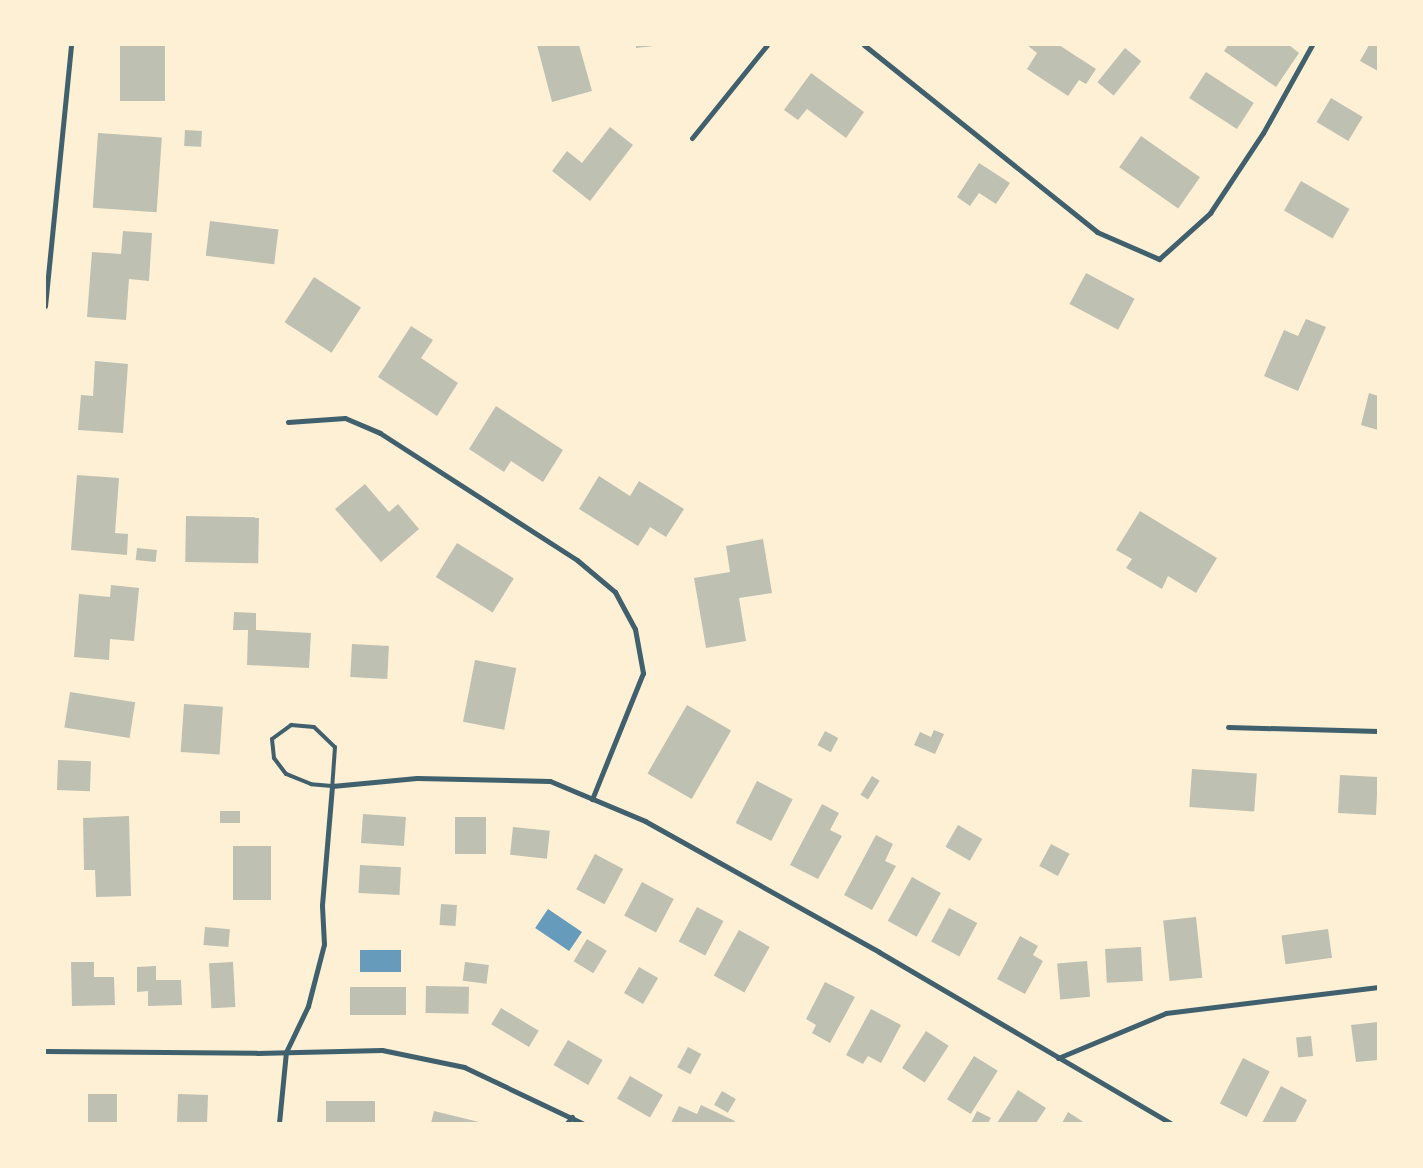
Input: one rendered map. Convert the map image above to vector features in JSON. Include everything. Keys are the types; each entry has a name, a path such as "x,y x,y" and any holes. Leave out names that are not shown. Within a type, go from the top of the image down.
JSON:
{"street":[{"path":"45,306 71,45"},
{"path":"692,138 767,45"},
{"path":"864,45 1094,230 1159,259 1210,213 1263,133 1312,45"},
{"path":"288,422 345,418 380,432 577,560 615,592 635,629 643,673 592,799"},
{"path":"1228,727 1378,731"},
{"path":"278,1123 286,1052 308,1006 324,944 322,905 332,786 417,778 550,782 653,826 1170,1123"},
{"path":"1058,1058 1166,1013 1378,987"},
{"path":"45,1051 286,1052 382,1050 464,1067 582,1123"},
{"path":"567,1123 572,1117"}],"lane":[{"path":"291,725 314,727 334,747 332,786 311,784 286,774 274,758 272,739 291,725"}],"water":[{"path":"548,909 582,932 569,951 535,928"},
{"path":"360,950 401,950 401,972 360,972"}],"building":[{"path":"120,45 165,45 165,101 120,101"},
{"path":"537,45 579,45 592,91 552,102"},
{"path":"636,45 654,45 654,46 636,48"},
{"path":"1027,45 1059,45 1096,69 1086,84 1079,80 1068,96 1027,69 1037,53"},
{"path":"1228,45 1289,45 1299,53 1276,87 1224,51"},
{"path":"1369,45 1378,45 1378,71 1360,61"},
{"path":"1125,48 1141,61 1114,95 1097,82"},
{"path":"1206,72 1254,103 1237,129 1189,98"},
{"path":"811,73 864,112 846,138 807,109 798,120 784,110"},
{"path":"1331,98 1363,117 1348,141 1317,122"},
{"path":"610,127 633,145 590,201 552,171 567,151 582,163"},
{"path":"185,130 202,131 201,147 184,146"},
{"path":"98,133 162,137 157,212 93,208"},
{"path":"1141,136 1200,177 1178,208 1119,167"},
{"path":"979,163 1010,183 996,204 979,193 970,206 957,197"},
{"path":"1301,181 1349,209 1332,238 1284,210"},
{"path":"210,221 278,229 274,264 206,256"},
{"path":"123,231 152,233 149,281 129,279 126,320 87,317 92,252 121,254"},
{"path":"1086,273 1135,299 1118,330 1070,304"},
{"path":"314,277 361,307 332,353 285,322"},
{"path":"1306,319 1326,327 1298,391 1264,376 1284,330 1298,336"},
{"path":"411,326 433,340 421,358 458,383 437,416 378,377"},
{"path":"95,361 128,364 123,433 78,430 81,395 93,396"},
{"path":"1369,393 1378,396 1378,430 1361,425"},
{"path":"496,406 563,450 543,482 511,461 504,472 469,449"},
{"path":"77,475 119,478 115,533 128,534 127,555 71,550"},
{"path":"599,476 630,496 639,481 684,509 666,537 650,527 638,546 579,509"},
{"path":"365,484 389,512 398,504 419,529 381,562 335,509"},
{"path":"1140,511 1217,558 1196,593 1168,576 1162,589 1126,568 1132,559 1116,550"},
{"path":"186,516 259,517 258,563 185,562"},
{"path":"763,539 772,593 739,598 746,641 706,648 694,578 730,572 726,546"},
{"path":"457,543 514,579 493,612 436,577"},
{"path":"137,548 157,550 156,562 136,560"},
{"path":"111,585 139,588 134,641 110,639 109,660 74,657 79,594 110,597"},
{"path":"234,612 256,613 256,630 311,633 309,668 247,665 248,630 233,630"},
{"path":"352,644 389,646 387,679 350,677"},
{"path":"475,660 516,668 504,730 463,722"},
{"path":"70,692 135,702 130,738 64,728"},
{"path":"184,704 223,707 220,755 181,752"},
{"path":"687,705 731,730 692,799 648,773"},
{"path":"934,730 944,734 935,754 914,745 920,732 931,737"},
{"path":"825,731 838,738 831,752 817,745"},
{"path":"58,760 91,761 90,791 57,790"},
{"path":"1192,769 1257,774 1254,811 1189,807"},
{"path":"1340,775 1378,777 1376,815 1338,813"},
{"path":"872,776 880,781 868,799 860,795"},
{"path":"757,781 793,799 771,841 736,823"},
{"path":"822,804 839,813 830,830 842,836 818,879 790,865"},
{"path":"220,811 240,811 240,823 220,823"},
{"path":"363,814 406,817 404,846 361,843"},
{"path":"129,816 131,896 96,897 95,870 84,870 83,818"},
{"path":"455,817 486,817 486,854 455,854"},
{"path":"958,825 982,839 970,861 946,847"},
{"path":"513,827 550,831 547,859 510,855"},
{"path":"876,835 893,844 885,861 896,866 872,910 844,895"},
{"path":"1051,844 1070,854 1058,876 1039,866"},
{"path":"233,846 271,846 271,900 233,900"},
{"path":"595,854 623,869 604,904 576,889"},
{"path":"360,865 401,867 399,895 359,893"},
{"path":"912,877 941,893 917,937 888,921"},
{"path":"642,882 674,899 656,932 624,916"},
{"path":"441,904 457,905 455,926 440,925"},
{"path":"697,907 723,921 705,956 679,941"},
{"path":"949,908 977,923 959,957 931,942"},
{"path":"1196,917 1202,978 1170,981 1163,920"},
{"path":"205,927 230,929 228,947 203,945"},
{"path":"1328,929 1332,958 1285,964 1281,936"},
{"path":"739,930 770,947 744,992 714,975"},
{"path":"1020,936 1038,946 1033,955 1043,961 1025,994 997,979"},
{"path":"587,939 607,951 593,973 574,961"},
{"path":"1141,947 1143,981 1107,983 1105,949"},
{"path":"1087,961 1090,997 1060,999 1057,964"},
{"path":"71,962 94,962 94,977 114,977 115,1005 72,1006"},
{"path":"233,962 235,1007 211,1008 209,963"},
{"path":"465,962 489,965 487,984 463,981"},
{"path":"156,966 156,980 181,980 182,1005 148,1006 148,991 137,992 137,967"},
{"path":"639,967 658,978 643,1004 624,993"},
{"path":"825,982 855,997 830,1043 812,1033 816,1025 806,1019"},
{"path":"426,986 469,987 469,1014 426,1013"},
{"path":"350,987 406,987 406,1015 350,1015"},
{"path":"501,1008 539,1031 529,1047 491,1024"},
{"path":"871,1009 901,1025 881,1063 868,1056 863,1064 846,1055"},
{"path":"1378,1022 1378,1060 1356,1062 1351,1025"},
{"path":"926,1031 949,1046 925,1083 902,1068"},
{"path":"1311,1036 1313,1056 1298,1057 1296,1038"},
{"path":"568,1040 603,1060 588,1085 554,1065"},
{"path":"688,1047 701,1054 690,1074 677,1067"},
{"path":"974,1056 998,1071 971,1114 947,1099"},
{"path":"1243,1058 1270,1072 1247,1117 1220,1103"},
{"path":"630,1076 663,1095 650,1118 617,1099"},
{"path":"1281,1086 1307,1100 1295,1123 1262,1123"},
{"path":"1018,1090 1046,1108 1036,1123 997,1123"},
{"path":"722,1091 736,1099 728,1113 714,1105"},
{"path":"88,1094 117,1094 117,1123 88,1123"},
{"path":"178,1094 208,1095 207,1123 177,1123"},
{"path":"326,1101 375,1101 375,1123 326,1123"},
{"path":"701,1105 735,1121 734,1123 671,1123 679,1106 697,1114"},
{"path":"434,1111 479,1122 479,1123 431,1123"},
{"path":"977,1111 991,1118 988,1123 971,1123"},
{"path":"1068,1112 1085,1123 1062,1123"}]}
